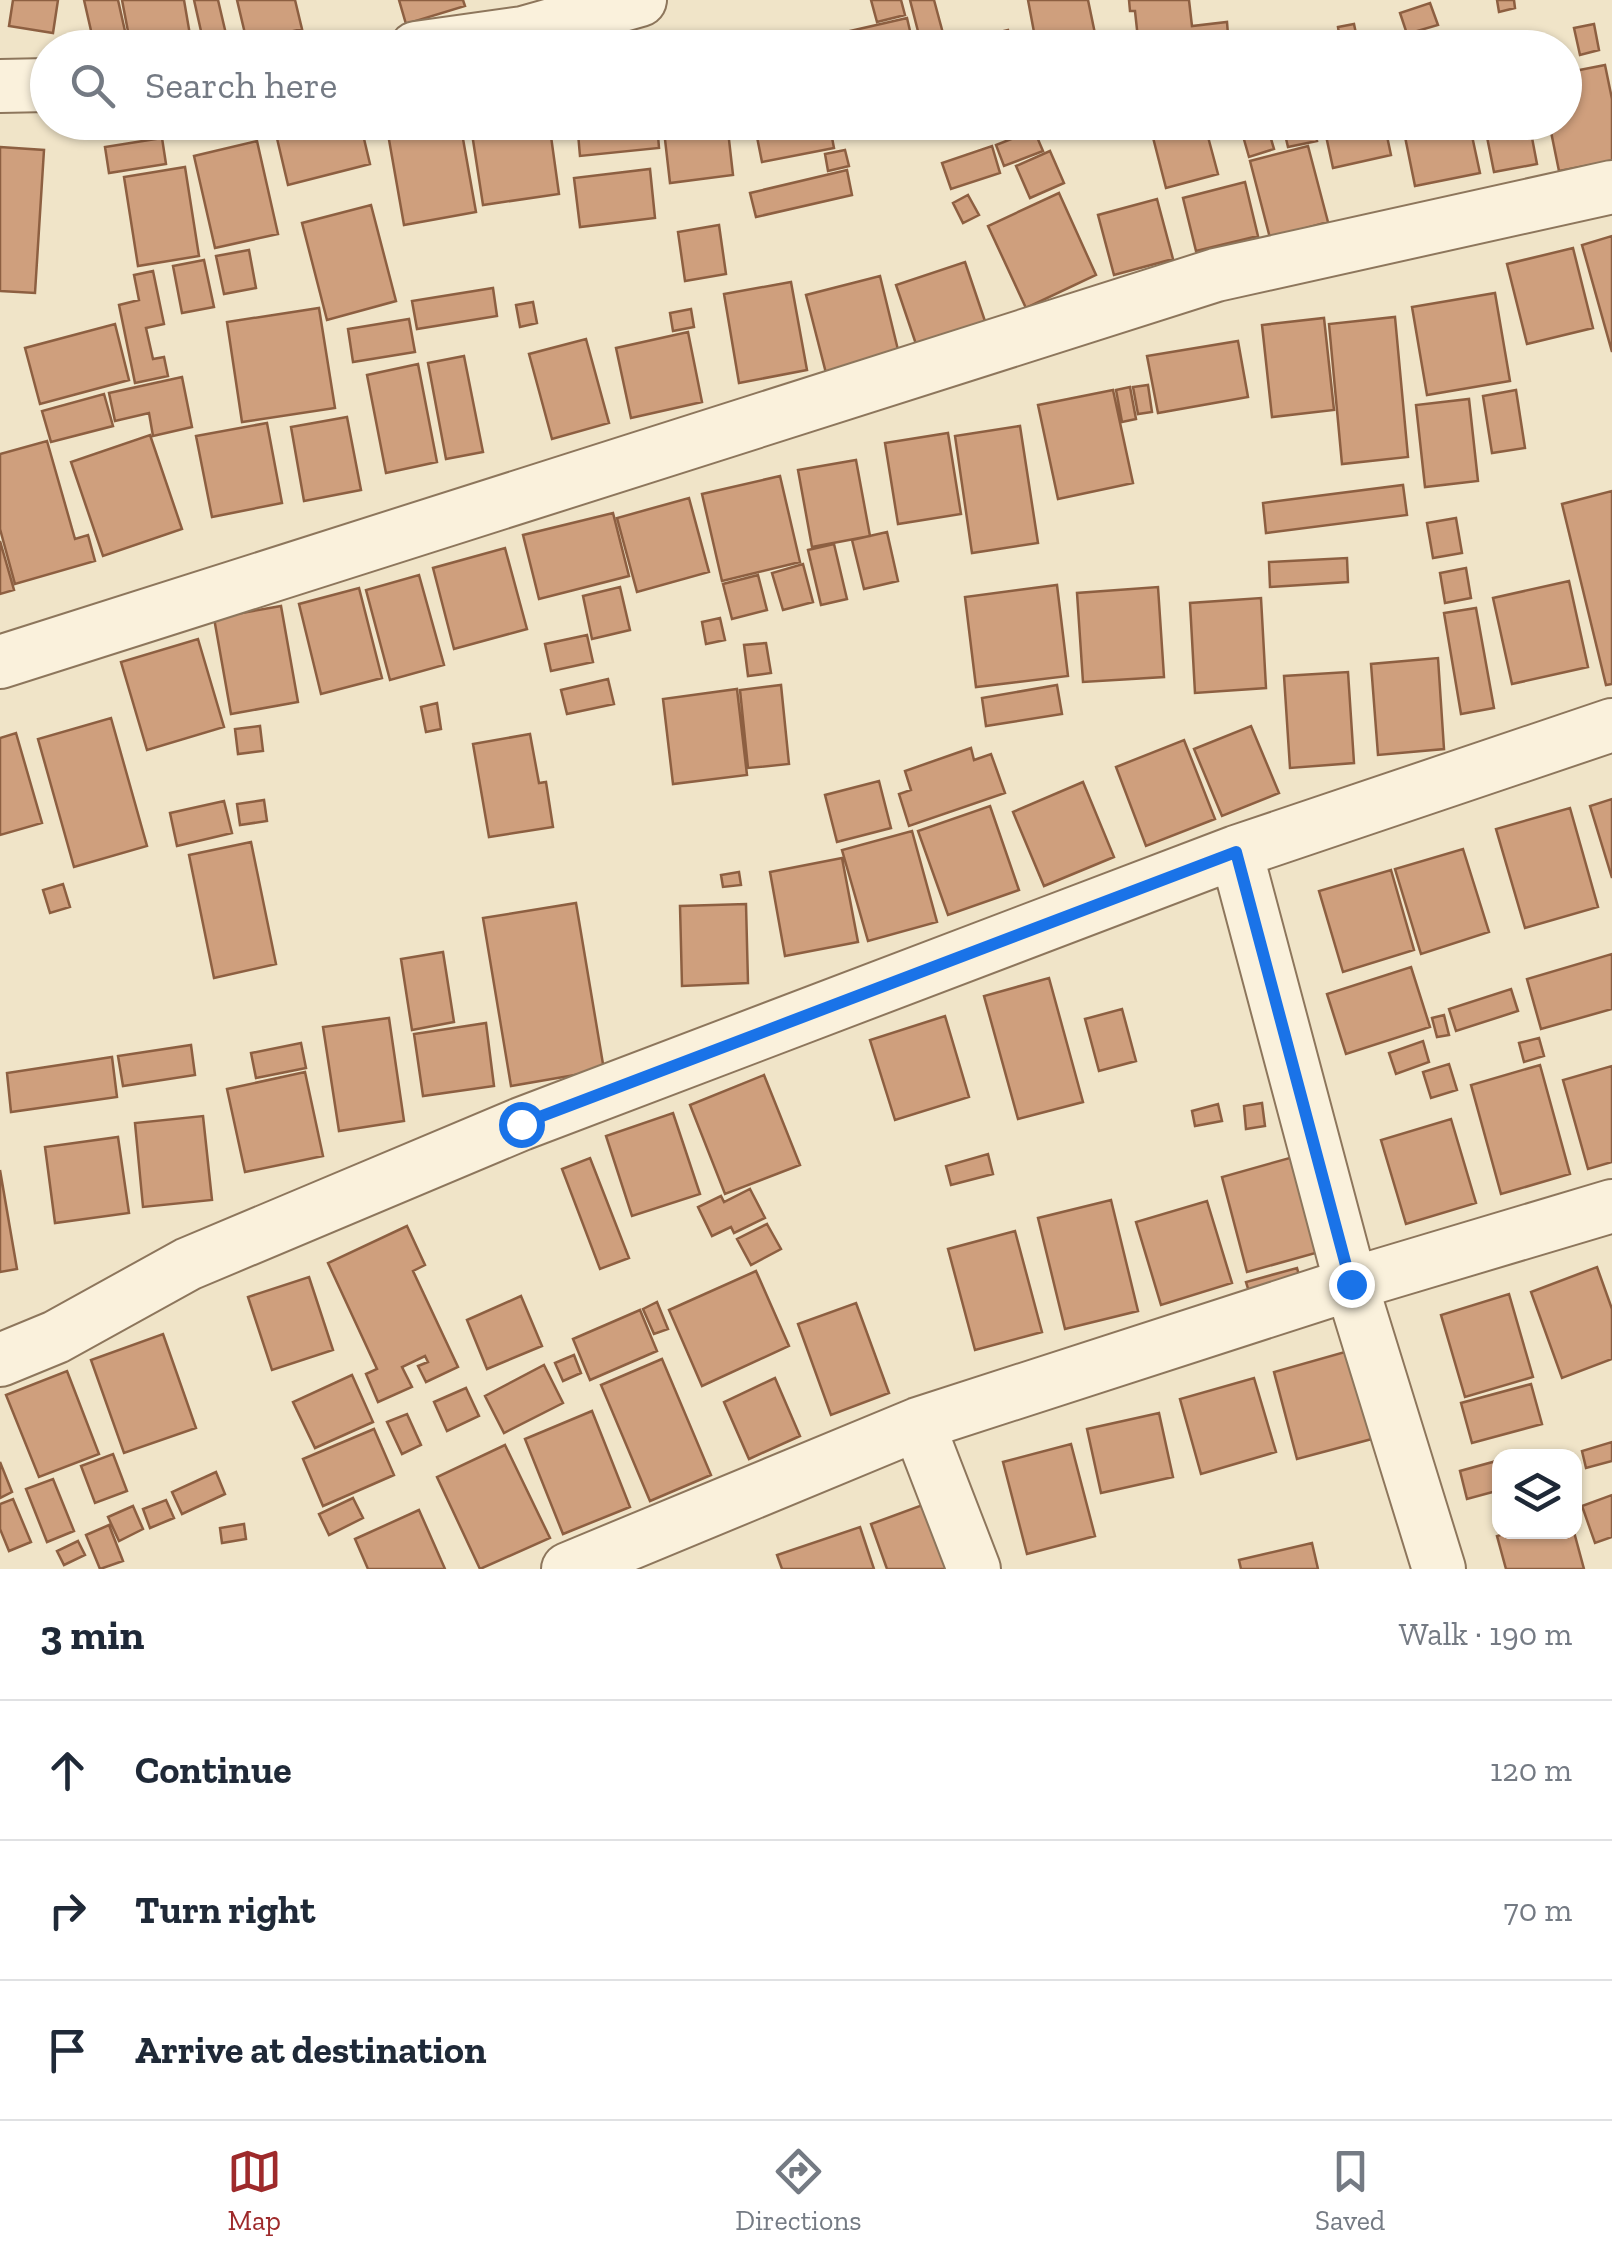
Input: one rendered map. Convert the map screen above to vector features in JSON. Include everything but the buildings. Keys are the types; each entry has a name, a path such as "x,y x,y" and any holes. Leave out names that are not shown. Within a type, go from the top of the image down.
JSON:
{"street":[{"path":"534,30 640,0"},
{"path":"0,86 30,85"},
{"path":"0,662 1216,275 1612,187"},
{"path":"0,1360 56,1338 188,1264 521,1124 1236,852 1612,725"},
{"path":"1236,852 1351,1284 1439,1569"},
{"path":"568,1569 918,1424 1351,1284 1612,1206"},
{"path":"918,1424 974,1569"}],"route":[{"path":"521,1124 1236,852 1351,1284"}]}
